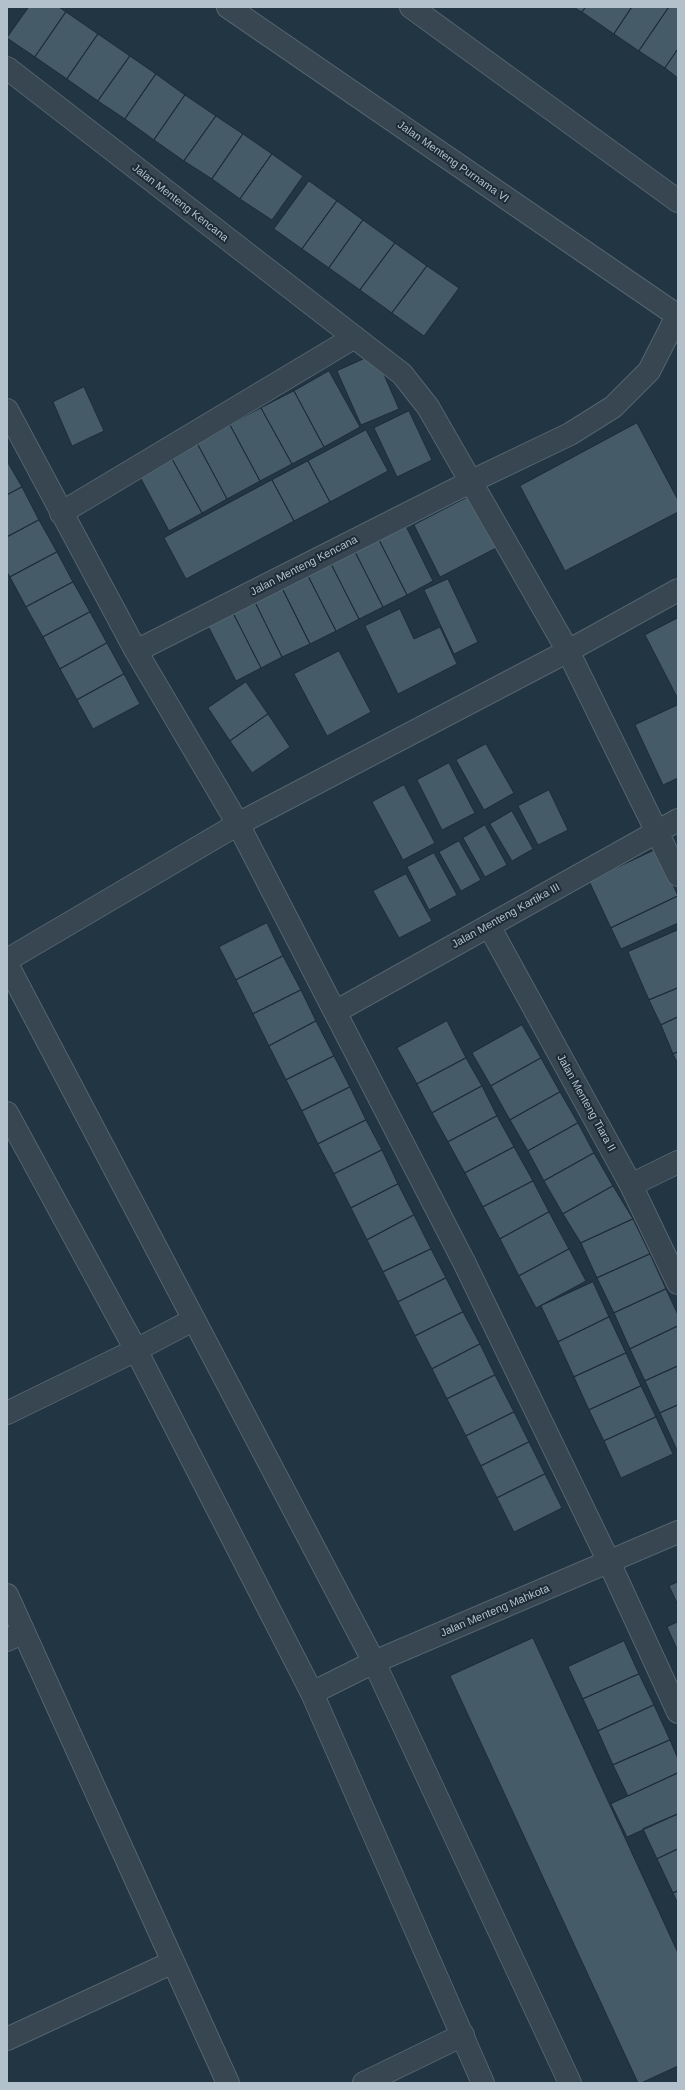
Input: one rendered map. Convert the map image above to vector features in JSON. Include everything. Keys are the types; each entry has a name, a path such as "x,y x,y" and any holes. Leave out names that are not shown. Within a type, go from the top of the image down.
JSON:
{"street":[{"name":"Jalan Menteng Purnama VI","path":"228,7 678,316"},
{"path":"410,7 678,201"},
{"name":"Jalan Menteng Kencana","path":"7,68 353,338 402,374 428,406 568,651 678,875"},
{"name":"Jalan Menteng Kencana","path":"136,651 472,481 570,434 613,407 649,371 678,316"},
{"path":"61,513 353,338"},
{"path":"7,410 136,651 238,824 464,1262 609,1562 678,1712"},
{"path":"7,960 238,824 568,651 678,590"},
{"name":"Jalan Menteng Kartika III","path":"334,1012 678,820"},
{"name":"Jalan Menteng Tiara II","path":"489,926 630,1185 678,1283"},
{"path":"7,964 374,1662 570,2083"},
{"path":"7,1113 136,1350 312,1693 483,2083"},
{"path":"630,1185 678,1162"},
{"path":"7,1413 194,1320"},
{"name":"Jalan Menteng Mahkota","path":"312,1693 374,1662 678,1532"},
{"path":"7,1595 15,1636 173,1962 228,2083"},
{"path":"7,2039 173,1962"},
{"path":"364,2083 463,2035"}],"building":[{"path":"29,7 59,7 66,12 35,57 7,38"},
{"path":"574,7 586,7 582,12"},
{"path":"586,7 632,7 614,34 582,12"},
{"path":"632,7 669,7 639,51 614,34"},
{"path":"669,7 678,7 678,49 665,68 639,51"},
{"path":"66,12 98,34 67,79 35,57"},
{"path":"98,34 130,56 98,101 67,79"},
{"path":"678,49 678,78 665,68"},
{"path":"130,56 156,74 125,119 98,101"},
{"path":"156,74 185,95 154,140 125,119"},
{"path":"185,95 216,116 184,161 154,140"},
{"path":"216,116 243,134 212,179 184,161"},
{"path":"243,134 272,154 240,199 212,179"},
{"path":"272,154 303,176 272,220 240,199"},
{"path":"309,181 337,201 302,249 274,229"},
{"path":"337,201 363,220 329,268 302,249"},
{"path":"363,220 395,243 360,290 329,268"},
{"path":"395,243 427,266 392,313 360,290"},
{"path":"427,266 459,288 424,336 392,313"},
{"path":"375,354 399,409 361,425 337,371"},
{"path":"329,371 360,427 324,447 294,391"},
{"path":"84,387 104,431 72,446 53,402"},
{"path":"294,391 324,447 292,464 261,408"},
{"path":"261,408 292,464 260,481 230,425"},
{"path":"409,411 432,460 397,477 374,428"},
{"path":"637,423 678,500 678,512 565,571 520,486"},
{"path":"230,425 260,481 227,499 197,443"},
{"path":"366,430 388,471 330,502 308,461"},
{"path":"197,443 227,499 202,513 171,457"},
{"path":"171,457 202,513 169,531 139,475"},
{"path":"7,461 22,487 7,495"},
{"path":"308,461 330,502 294,521 272,480"},
{"path":"272,480 294,521 186,579 164,538"},
{"path":"22,487 39,520 7,537 7,495"},
{"path":"474,494 500,546 440,577 414,525"},
{"path":"402,518 433,581 407,595 375,532"},
{"path":"39,520 57,552 10,577 7,572 7,537"},
{"path":"375,532 407,595 383,607 351,544"},
{"path":"351,544 383,607 359,619 327,556"},
{"path":"57,552 73,582 26,607 10,577"},
{"path":"327,556 359,619 336,631 304,568"},
{"path":"304,568 336,631 310,644 278,580"},
{"path":"448,579 478,642 454,654 424,590"},
{"path":"278,580 310,644 282,657 251,594"},
{"path":"73,582 90,612 43,637 26,607"},
{"path":"251,594 282,657 261,668 229,605"},
{"path":"229,605 261,668 236,681 204,618"},
{"path":"400,609 414,639 440,627 457,664 398,694 365,626"},
{"path":"90,612 107,643 60,669 43,637"},
{"path":"678,618 678,696 677,697 645,635"},
{"path":"107,643 124,674 77,700 60,669"},
{"path":"339,651 371,712 327,736 294,674"},
{"path":"124,674 140,704 93,729 77,700"},
{"path":"246,682 268,714 230,741 208,708"},
{"path":"678,705 678,778 663,785 635,725"},
{"path":"268,714 290,747 252,773 230,741"},
{"path":"486,744 514,793 484,810 456,760"},
{"path":"449,763 475,813 442,830 417,780"},
{"path":"404,785 435,843 403,860 372,802"},
{"path":"549,790 568,830 538,845 518,806"},
{"path":"512,811 533,849 512,861 490,824"},
{"path":"485,825 507,865 485,877 463,838"},
{"path":"459,841 481,880 461,891 439,852"},
{"path":"657,849 678,896 611,928 589,881"},
{"path":"434,853 457,895 429,910 407,867"},
{"path":"406,874 432,921 399,938 373,891"},
{"path":"678,896 678,923 621,949 611,928"},
{"path":"267,923 283,956 236,980 219,947"},
{"path":"678,930 678,988 649,1000 628,952"},
{"path":"283,956 301,990 253,1014 236,980"},
{"path":"678,988 678,1017 661,1025 649,1000"},
{"path":"301,990 316,1021 269,1046 253,1014"},
{"path":"678,1017 678,1052 673,1054 661,1025"},
{"path":"316,1021 334,1056 286,1080 269,1046"},
{"path":"447,1021 466,1058 417,1084 397,1048"},
{"path":"522,1025 541,1058 491,1086 472,1053"},
{"path":"678,1052 678,1064 673,1054"},
{"path":"334,1056 350,1087 302,1111 286,1080"},
{"path":"466,1058 482,1086 432,1113 417,1084"},
{"path":"541,1058 560,1092 510,1120 491,1086"},
{"path":"482,1086 497,1116 448,1142 432,1113"},
{"path":"350,1087 366,1120 318,1144 302,1111"},
{"path":"560,1092 578,1123 528,1151 510,1120"},
{"path":"497,1116 514,1147 465,1173 448,1142"},
{"path":"366,1120 382,1150 334,1174 318,1144"},
{"path":"578,1123 594,1153 544,1181 528,1151"},
{"path":"514,1147 533,1181 483,1207 465,1173"},
{"path":"382,1150 398,1184 351,1208 334,1174"},
{"path":"594,1153 613,1186 563,1214 544,1181"},
{"path":"533,1181 549,1212 500,1239 483,1207"},
{"path":"398,1184 414,1215 367,1240 351,1208"},
{"path":"613,1186 633,1219 581,1243 563,1214"},
{"path":"549,1212 569,1249 519,1276 500,1239"},
{"path":"414,1215 431,1249 383,1272 367,1240"},
{"path":"633,1219 650,1254 597,1278 581,1243"},
{"path":"431,1249 446,1278 398,1302 383,1272"},
{"path":"569,1249 586,1281 536,1308 519,1276"},
{"path":"650,1254 666,1289 614,1313 597,1278"},
{"path":"446,1278 463,1312 415,1336 398,1302"},
{"path":"593,1282 609,1317 558,1342 541,1306"},
{"path":"666,1289 678,1315 678,1326 630,1349 614,1313"},
{"path":"463,1312 480,1344 432,1369 415,1336"},
{"path":"609,1317 626,1353 574,1377 558,1342"},
{"path":"678,1326 678,1366 645,1381 630,1349"},
{"path":"480,1344 495,1375 447,1399 432,1369"},
{"path":"626,1353 641,1386 589,1410 574,1377"},
{"path":"678,1366 678,1405 660,1413 645,1381"},
{"path":"495,1375 514,1412 466,1436 447,1399"},
{"path":"641,1386 656,1417 604,1441 589,1410"},
{"path":"678,1405 678,1450 677,1450 660,1413"},
{"path":"514,1412 529,1442 481,1466 466,1436"},
{"path":"656,1417 673,1454 621,1478 604,1441"},
{"path":"529,1442 545,1474 497,1498 481,1466"},
{"path":"545,1474 562,1508 514,1532 497,1498"},
{"path":"678,1582 678,1605 669,1586"},
{"path":"678,1622 678,1651 667,1627"},
{"path":"533,1638 678,1953 678,2066 641,2083 638,2083 450,1676"},
{"path":"624,1641 639,1674 583,1699 568,1667"},
{"path":"639,1674 654,1705 598,1731 583,1699"},
{"path":"654,1705 670,1740 613,1765 598,1731"},
{"path":"670,1740 678,1759 678,1773 628,1796 613,1765"},
{"path":"678,1773 678,1814 627,1837 611,1804"},
{"path":"678,1814 678,1849 657,1859 643,1829"},
{"path":"678,1849 678,1891 673,1893 657,1859"},
{"path":"678,1891 678,1904 673,1893"}]}
